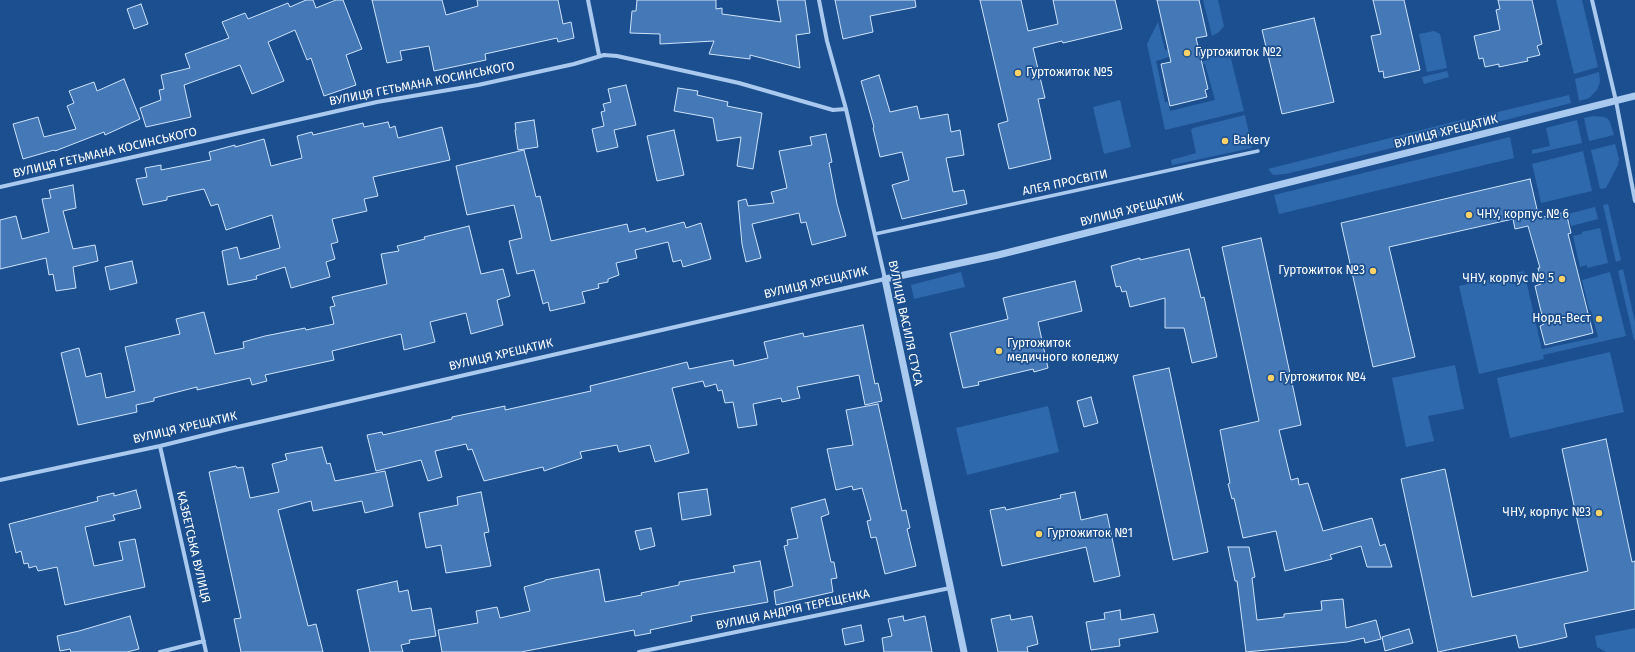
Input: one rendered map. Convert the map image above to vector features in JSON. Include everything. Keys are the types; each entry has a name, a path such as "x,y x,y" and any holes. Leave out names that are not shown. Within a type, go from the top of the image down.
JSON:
{"street":[{"path":"588,0 599,55"},
{"name":"ВУЛИЦЯ ВАСИЛЯ СТУСА","path":"819,0 827,41 846,108 875,234 964,652"},
{"path":"1592,0 1616,101 1635,201"},
{"name":"ВУЛИЦЯ ГЕТЬМАНА КОСИНСЬКОГО","path":"0,187 377,102 478,85 574,64 599,55 617,56 739,83 828,108 846,108"},
{"name":"ВУЛИЦЯ ХРЕЩАТИК","path":"0,480 160,446 241,426 885,279 998,255 1635,96"},
{"name":"АЛЕЯ ПРОСВІТИ","path":"875,234 1258,151"},
{"name":"КАЗБЕТСЬКА ВУЛИЦЯ","path":"160,446 206,652"},
{"name":"ВУЛИЦЯ АНДРІЯ ТЕРЕЩЕНКА","path":"639,652 950,588"},
{"path":"160,652 204,641"}],"shaded area":[{"path":"1203,0 1218,0 1224,26 1219,32 1212,36"},
{"path":"1556,0 1582,0 1598,67 1574,74"},
{"path":"1158,22 1165,50 1170,50 1172,56 1156,61 1165,102 1168,102 1170,111 1215,100 1205,64 1202,62 1206,60 1206,57 1227,52 1230,55 1244,111 1165,130 1147,44"},
{"path":"1434,31 1440,34 1447,68 1427,72 1419,34"},
{"path":"1447,71 1449,77 1424,84 1422,77"},
{"path":"1599,72 1600,82 1597,90 1589,98 1579,101 1575,79"},
{"path":"1569,95 1571,103 1490,124 1480,122 1477,117"},
{"path":"1120,100 1131,147 1104,154 1093,107"},
{"path":"1245,115 1252,148 1172,165 1171,160 1196,153 1191,130 1193,128"},
{"path":"1593,116 1608,119 1614,135 1589,141 1584,118"},
{"path":"1465,119 1464,126 1453,133 1286,174 1273,175 1268,169"},
{"path":"1577,120 1582,143 1532,154 1532,150 1550,146 1546,128"},
{"path":"1510,137 1514,158 1279,214 1274,195"},
{"path":"1615,144 1619,159 1618,165 1606,188 1600,189 1591,150"},
{"path":"1583,151 1592,191 1541,203 1532,164"},
{"path":"1608,204 1621,260 1616,262 1603,205"},
{"path":"1595,207 1598,219 1571,226 1568,214"},
{"path":"1600,228 1608,263 1587,268 1587,265 1580,267 1573,236 1582,234 1582,232"},
{"path":"1623,269 1635,322 1635,340 1618,271"},
{"path":"1524,271 1544,359 1479,374 1459,286"},
{"path":"961,272 965,287 914,299 911,285"},
{"path":"1610,272 1626,336 1543,355 1542,349 1598,337 1582,280"},
{"path":"1610,352 1624,412 1510,438 1497,378"},
{"path":"1455,365 1464,409 1428,416 1434,441 1406,447 1392,378"},
{"path":"1048,406 1059,452 967,475 956,428"},
{"path":"1635,628 1635,652 1606,652 1597,647 1595,636"}],"building":[{"path":"306,0 313,0 316,8 336,0 343,0 362,49 346,55 356,85 324,96 311,58 307,60 295,30 268,42 284,81 252,94 240,65 184,85 191,117 146,127 140,108 161,100 159,90 164,89 161,75 190,68 185,54 229,38 222,22 245,13 248,19 288,3 290,7"},
{"path":"372,0 442,0 446,15 478,6 477,0 558,0 563,24 571,22 574,38 558,42 557,38 485,54 486,60 434,71 429,46 400,51 402,60 387,63"},
{"path":"637,0 716,0 716,9 722,8 722,14 781,22 777,0 805,0 810,33 796,35 800,68 750,55 750,59 709,54 714,41 660,44 660,34 630,33 632,11 636,11"},
{"path":"835,0 915,0 916,7 870,16 873,32 843,39"},
{"name":"Гуртожиток №5","path":"980,0 1021,0 1028,31 1058,24 1053,0 1115,0 1122,29 1063,43 1062,41 1033,48 1045,98 1038,99 1051,159 1009,169 998,124 1008,121"},
{"name":"Гуртожиток №2","path":"1157,0 1199,0 1207,36 1196,38 1208,89 1205,90 1207,97 1170,106 1161,64 1171,62"},
{"path":"1373,0 1404,0 1420,70 1384,78 1383,71 1379,72 1371,36 1381,34"},
{"path":"1498,0 1532,0 1542,44 1537,46 1540,55 1527,58 1528,61 1499,67 1499,64 1485,67 1483,58 1479,59 1474,36 1500,30 1496,10 1500,9"},
{"path":"141,4 148,24 134,29 127,9"},
{"path":"1314,18 1334,102 1282,114 1262,30"},
{"path":"879,75 890,112 917,106 920,119 948,114 951,132 960,130 964,155 946,158 953,192 964,190 967,204 902,219 892,185 909,180 902,152 880,157 874,127 861,81"},
{"path":"124,79 140,119 105,135 104,132 55,151 54,150 23,159 13,124 38,117 44,137 76,129 67,106 74,103 69,91 94,82 97,91"},
{"path":"626,85 636,125 614,130 618,147 597,152 592,129 604,126 601,112 605,111 603,104 611,102 608,89"},
{"path":"678,88 698,91 697,95 728,102 727,106 762,113 753,169 737,166 741,137 717,141 713,118 674,111"},
{"path":"534,120 538,147 518,150 515,123"},
{"path":"388,122 390,128 395,126 398,138 442,127 450,160 373,177 378,196 364,199 367,211 332,219 338,242 331,244 335,259 326,262 330,277 291,288 285,267 256,276 257,279 228,285 222,251 237,247 240,259 280,248 272,215 226,230 218,204 211,206 204,189 167,197 167,200 143,205 136,179 147,177 145,168 161,165 161,170 211,160 209,152 264,139 271,166 302,158 297,136 312,132 313,135 363,123 364,127"},
{"path":"674,130 684,175 657,181 647,136"},
{"path":"826,134 832,162 829,163 837,204 846,236 812,245 806,222 801,223 799,213 752,224 761,258 746,262 742,244 738,201 746,199 748,206 774,203 771,192 787,188 779,151 812,145 810,137"},
{"path":"524,150 536,197 540,196 551,241 627,224 629,232 645,228 646,232 684,222 686,228 701,223 711,259 683,267 681,260 673,262 668,242 635,250 637,258 616,263 619,275 608,279 608,282 598,284 599,288 582,292 585,303 550,311 548,302 543,304 534,270 517,274 509,241 522,238 514,205 467,215 456,166"},
{"path":"1530,179 1539,218 1566,212 1571,233 1568,234 1593,333 1545,345 1540,326 1544,324 1535,286 1541,284 1538,268 1540,268 1528,226 1515,229 1513,219 1389,247 1415,357 1373,367 1341,223"},
{"path":"73,185 76,208 63,211 73,249 95,245 98,261 73,267 76,288 56,291 53,274 49,275 46,258 0,269 0,220 16,216 22,239 49,232 42,199 51,198 49,190"},
{"path":"469,226 481,274 503,269 510,296 497,300 503,325 471,334 466,313 430,322 435,342 404,350 401,334 332,351 334,360 265,375 267,381 252,385 250,378 197,390 197,387 154,398 154,401 136,405 137,412 78,425 61,353 79,348 86,377 101,373 106,398 135,391 125,347 180,334 176,319 204,312 215,354 244,348 243,342 265,336 334,324 330,307 335,306 332,297 387,284 381,254 399,251 397,246 425,239 424,237"},
{"path":"1261,238 1301,425 1279,430 1291,480 1298,478 1299,485 1308,483 1323,531 1372,518 1380,546 1385,544 1392,567 1367,567 1361,546 1330,555 1332,559 1285,571 1276,531 1243,538 1234,498 1232,499 1228,484 1230,483 1220,430 1259,421 1222,247"},
{"path":"1189,249 1201,298 1204,297 1217,357 1192,363 1184,328 1165,328 1165,298 1130,307 1126,291 1122,292 1120,286 1116,287 1111,266 1140,258 1140,260"},
{"path":"132,261 137,283 110,290 105,267"},
{"name":"Гуртожиток медичного коледжу","path":"1075,281 1082,311 1038,322 1048,368 1034,372 1033,369 978,382 979,385 963,388 950,333 1008,319 1003,298"},
{"path":"863,325 875,384 878,383 882,401 865,405 859,375 797,387 800,398 782,402 781,398 753,404 757,425 738,428 733,402 725,403 722,390 718,391 716,384 705,387 703,381 672,388 689,453 655,462 650,445 619,452 617,445 580,452 582,458 544,471 543,467 484,481 472,449 468,450 466,444 435,451 442,477 428,481 421,460 376,471 367,435 382,432 383,435 452,419 452,417 505,406 505,410 591,391 590,386 687,362 689,369 733,360 734,366 768,358 764,342 803,333 804,337"},
{"path":"1169,368 1208,552 1173,560 1133,376"},
{"path":"1091,397 1098,423 1084,427 1077,401"},
{"path":"878,404 902,511 906,510 910,528 907,529 916,566 885,574 876,537 871,538 867,521 871,520 862,488 853,490 852,486 836,490 827,449 853,445 846,410"},
{"name":"ЧНУ, корпус №3","path":"1606,439 1632,562 1635,561 1635,609 1564,624 1567,637 1542,643 1519,648 1516,635 1438,652 1401,479 1445,469 1472,597 1588,571 1562,449"},
{"path":"322,447 327,464 330,463 335,481 385,471 393,506 365,513 362,501 313,511 311,501 278,510 308,626 316,624 323,652 241,652 234,619 241,618 209,472 236,466 237,468 243,467 250,498 279,492 272,464 287,460 285,454"},
{"path":"707,489 711,515 682,520 678,493"},
{"path":"136,490 141,508 113,515 115,520 85,527 94,566 123,560 119,542 135,539 145,587 65,605 57,567 38,571 36,566 29,568 28,563 24,564 21,551 16,553 9,524 98,501 97,497 114,493 114,496"},
{"path":"481,492 489,532 484,533 491,566 446,573 441,545 426,548 419,513 458,505 457,497"},
{"name":"Гуртожиток №1","path":"1075,492 1081,520 1107,514 1120,576 1094,582 1086,547 1002,566 990,510 1005,507 1006,510 1061,498 1060,495"},
{"path":"825,499 829,514 821,517 831,562 834,562 837,578 831,579 833,592 776,605 774,591 793,586 784,546 788,545 787,540 798,538 791,508"},
{"path":"651,528 655,546 640,550 635,531"},
{"path":"1228,547 1249,547 1255,577 1252,578 1257,620 1284,617 1284,614 1322,610 1321,601 1343,599 1346,628 1376,620 1381,639 1365,643 1364,638 1347,642 1246,652 1237,581 1235,581"},
{"path":"760,561 768,602 691,616 692,621 650,630 651,633 635,636 634,630 521,652 442,652 438,630 478,623 476,611 497,607 500,618 530,611 524,587 545,580 599,569 605,602 642,595 641,593 679,585 679,582 735,572 733,566"},
{"path":"397,581 399,592 408,590 412,611 431,608 436,636 409,640 410,643 401,645 403,652 370,652 357,590"},
{"path":"1120,610 1121,620 1154,614 1158,632 1119,639 1120,646 1091,650 1086,622 1105,619 1104,613"},
{"path":"1010,615 1011,620 1032,616 1038,644 1027,647 1028,652 998,652 991,619"},
{"path":"130,616 139,649 127,652 71,652 70,649 60,651 57,636"},
{"path":"903,616 904,621 925,616 932,652 884,652 882,638 892,636 888,619"},
{"path":"861,625 864,641 845,645 842,629"},
{"path":"1409,629 1413,643 1385,651 1382,637"}],"place":[{"name":"Гуртожиток №2","path":"1187,53"},
{"name":"Гуртожиток №5","path":"1018,73"},
{"name":"Bakery","path":"1225,141"},
{"name":"ЧНУ, корпус № 6","path":"1469,215"},
{"name":"Гуртожиток №3","path":"1373,271"},
{"name":"ЧНУ, корпус № 5","path":"1562,279"},
{"name":"Норд-Вест","path":"1599,319"},
{"name":"Гуртожиток медичного коледжу","path":"999,351"},
{"name":"Гуртожиток №4","path":"1271,378"},
{"name":"ЧНУ, корпус №3","path":"1599,513"},
{"name":"Гуртожиток №1","path":"1039,534"}]}
